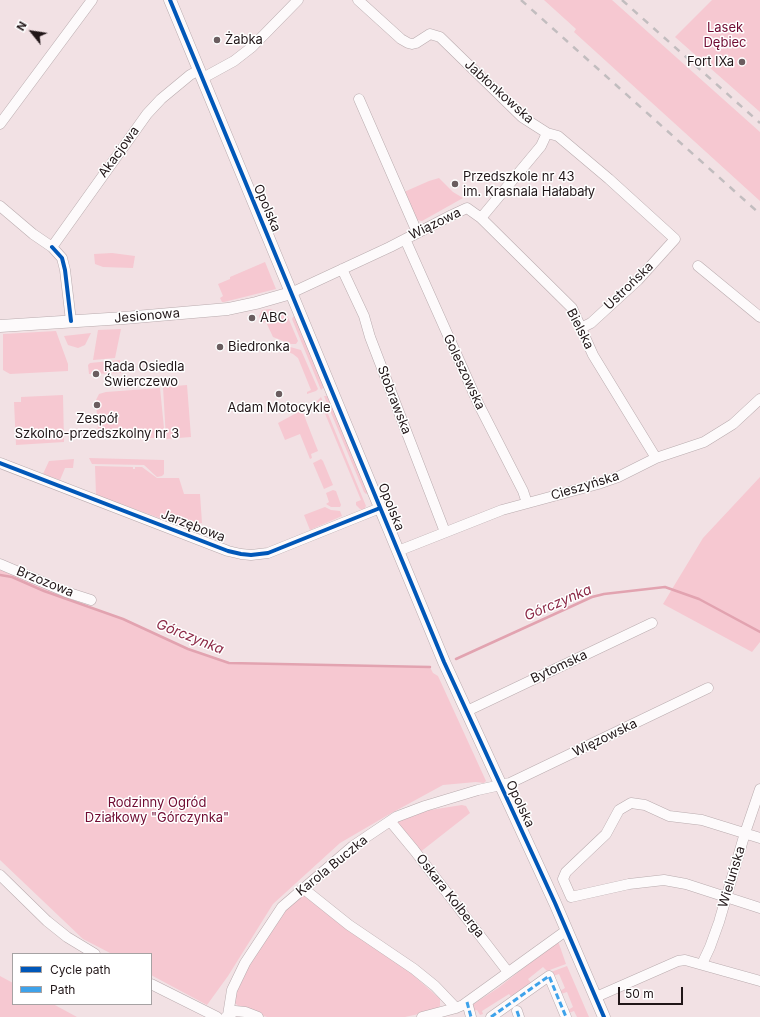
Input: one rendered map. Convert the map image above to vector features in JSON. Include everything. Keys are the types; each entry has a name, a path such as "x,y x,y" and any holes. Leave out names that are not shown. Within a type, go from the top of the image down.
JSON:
{"street":[{"path":"0,124 92,0"},
{"name":"Opolska","path":"170,0 444,662 567,930 604,1017"},
{"name":"Akacjowa","path":"52,247 147,114 161,99 190,75 201,74 234,61 252,47 298,0"},
{"name":"Jabłonkowska","path":"358,0 401,39 408,43 416,43 430,34 440,36 522,117 548,133 558,136 604,174 675,239"},
{"path":"359,99 417,232"},
{"name":"Wiązowa","path":"292,293 467,208 481,218 541,146 548,133"},
{"path":"0,206 33,234 52,247 62,258 66,270 71,321"},
{"name":"Bielska","path":"481,218 572,308 593,355 656,458"},
{"name":"Goleszowska","path":"405,239 479,405 523,491 527,502"},
{"name":"Ustrońska","path":"581,328 591,323 638,280 675,239"},
{"path":"698,266 760,317"},
{"name":"Stobrawska","path":"342,269 364,316 370,337 445,532"},
{"name":"Jesionowa","path":"0,326 228,309 256,304 292,293"},
{"name":"Cieszyńska","path":"398,551 502,510 598,484 618,477 656,458 704,442 733,424 760,399"},
{"name":"Jarzębowa","path":"0,463 228,551 241,554 250,555 268,553 380,508"},
{"name":"Brzozowa","path":"0,564 66,592 92,600"},
{"name":"Bytomska","path":"466,711 652,623"},
{"name":"Więzowska","path":"501,785 510,783 708,688"},
{"name":"Karola Buczka","path":"227,1016 232,990 245,963 282,907 353,846 396,817 425,806 501,785"},
{"name":"Wieluńska","path":"702,964 710,947 760,789"},
{"path":"760,838 702,820 672,817 645,805 631,803 619,810 606,834 563,876 571,897 629,884 664,880 686,884 760,908"},
{"name":"Oskara Kolberga","path":"390,821 508,972"},
{"path":"0,875 47,921 67,937 93,953"},
{"path":"304,889 349,925 414,969 456,1008"},
{"path":"422,1017 456,1008 467,1002 567,930"},
{"path":"596,997 678,961 685,960 760,981"},
{"path":"491,1017 549,976 566,1017"},
{"path":"152,984 217,1017"},
{"path":"467,1002 471,1017"},
{"path":"227,1016 235,1011 245,1012 258,1017"}],"green space":[{"path":"544,0 612,0 760,132 760,201 574,32 576,29"},
{"name":"Lasek Dębiec","path":"712,0 760,0 760,112 675,37"},
{"path":"439,178 453,192 463,198 422,221 417,220 404,192"},
{"path":"112,253 135,256 133,268 103,267 95,264 94,254"},
{"path":"265,262 276,289 222,302 220,298 223,296 218,284 230,279 230,277"},
{"path":"270,309 287,315 298,341 296,344 291,344 273,337 266,322 262,323 259,316 262,310"},
{"path":"295,315 325,386 321,390 292,319"},
{"path":"121,329 115,358 93,360 98,330"},
{"path":"56,331 68,364 68,371 10,374 3,370 3,334"},
{"path":"91,333 85,345 78,348 68,345 64,336"},
{"path":"276,341 301,350 318,389 316,391 307,394 307,392 311,390 298,358 293,354 277,347 275,343"},
{"path":"120,360 121,373 89,374 88,365 90,363"},
{"path":"187,385 191,437 166,439 163,387"},
{"path":"160,388 165,438 143,438 143,435 135,435 135,437 106,437 98,431 96,400 99,394 106,392"},
{"path":"63,395 64,442 16,445 14,402 21,402 21,397"},
{"path":"324,396 328,396 368,493 366,494 364,492"},
{"path":"321,397 366,506 364,510 360,509 356,505 356,502 361,500 321,404 316,406 316,402"},
{"path":"302,410 318,451 311,454 312,458 310,459 300,434 285,440 278,423"},
{"path":"89,458 164,460 164,474 157,477 144,465 92,464"},
{"path":"74,459 73,468 65,468 60,480 43,474 49,461"},
{"path":"321,459 333,485 324,489 313,463"},
{"path":"95,466 133,467 133,469 135,469 135,467 142,467 157,478 179,478 184,494 200,494 202,523 185,524 184,527 96,495"},
{"path":"760,477 760,642 752,652 663,604 703,538"},
{"path":"333,490 336,491 341,505 340,507 331,507 326,504 329,502 326,493"},
{"path":"325,507 331,510 340,511 342,516 310,530 304,515"},
{"name":"Rodzinny Ogród Działkowy \"Górczynka\"","path":"0,568 76,602 123,619 188,649 229,663 430,667 433,673 438,676 486,781 484,783 476,782 443,785 340,843 273,904 228,976 207,1005 152,976 152,953 110,953 83,939 0,860"},
{"path":"462,805 466,806 470,813 419,853 398,823 398,820 417,812"},
{"path":"311,889 440,999 440,1006 437,1010 405,1017 267,1017 241,1008 231,1000 239,982 283,912"},
{"path":"558,941 566,964 547,971 543,967 528,979 532,984 513,999 509,994 482,1011 483,1014 480,1015 477,1010 474,1011 472,1005 498,988"},
{"path":"567,966 589,1017 577,1017 574,1011 569,1013 568,1010 573,1007 567,992 561,994 560,991 565,988 559,974 553,976 551,972"},
{"path":"0,976 12,982 12,1005 55,1005 77,1017 0,1017"}],"waterway":[{"name":"Górczynka","path":"0,575 12,577 44,591 123,619 188,649 229,663 430,667"},
{"name":"Górczynka","path":"456,659 592,597 604,594 665,587 699,599 760,632"}],"railway":[{"path":"521,0 760,214"},
{"path":"622,0 760,123"}],"marked path":[{"path":"491,1017 549,976 566,1017"},
{"path":"467,1002 471,1017"},
{"path":"517,1011 519,1017"}],"cycle path":[{"path":"170,0 444,662 555,903 604,1017"},
{"path":"52,247 62,258 65,270 71,321"},
{"path":"0,463 228,551 241,554 251,555 268,553 380,508"}],"place":[{"name":"Żabka","path":"217,40"},
{"name":"Fort IXa","path":"742,62"},
{"name":"Przedszkole nr 43 im. Krasnala Hałabały","path":"455,184"},
{"name":"ABC","path":"252,318"},
{"name":"Biedronka","path":"220,347"},
{"name":"Rada Osiedla Świerczewo","path":"96,374"},
{"name":"Adam Motocykle","path":"279,394"},
{"name":"Zespół Szkolno-przedszkolny nr 3","path":"97,405"}]}
